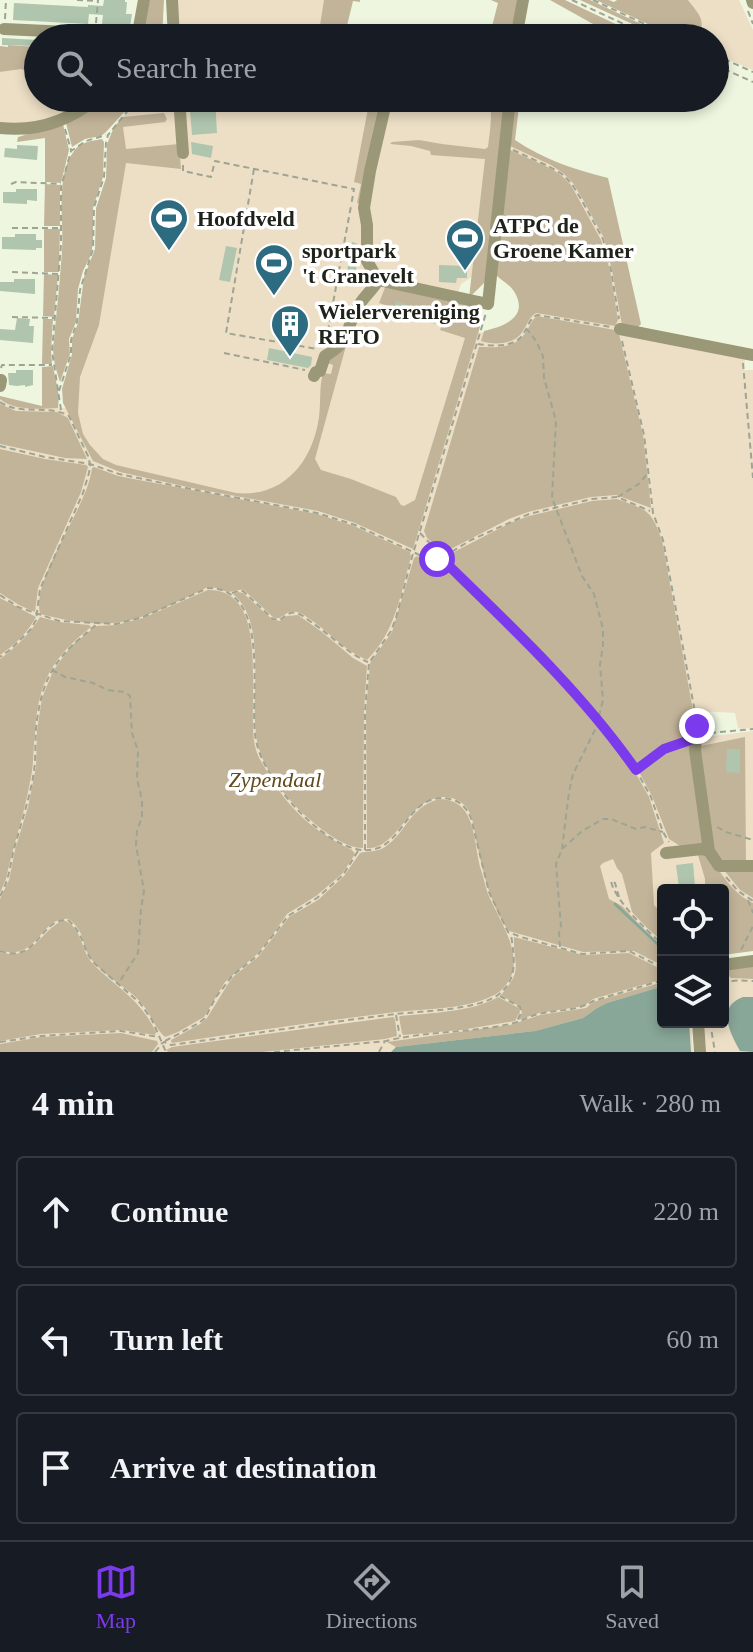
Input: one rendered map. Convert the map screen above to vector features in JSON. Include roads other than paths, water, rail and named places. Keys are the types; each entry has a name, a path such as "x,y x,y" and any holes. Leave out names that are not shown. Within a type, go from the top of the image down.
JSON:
{"street":[{"path":"172,0 173,24"},
{"path":"519,24 523,0"},
{"path":"138,24 140,3"},
{"path":"4,29 24,30"},
{"path":"0,128 32,128 75,112"},
{"path":"180,112 183,153"},
{"path":"384,112 364,208 367,261 378,280 488,304 509,112"},
{"path":"315,374 320,371 327,352 343,343 356,310 378,280"},
{"path":"620,329 753,355"},
{"path":"0,377 0,386"},
{"path":"698,736 695,750 709,851 719,866 753,866"},
{"path":"666,853 709,851"},
{"path":"729,964 753,961"},
{"path":"698,1028 700,1052"}],"waterway":[{"path":"615,904 657,943"}],"place":[{"name":"Hoofdveld","path":"169,252"},
{"name":"ATPC de Groene Kamer","path":"465,272"},
{"name":"sportpark 't Cranevelt","path":"274,297"},
{"name":"Wielervereniging RETO","path":"290,358"}],"park label":[{"name":"Zypendaal","path":"275,779"}]}
